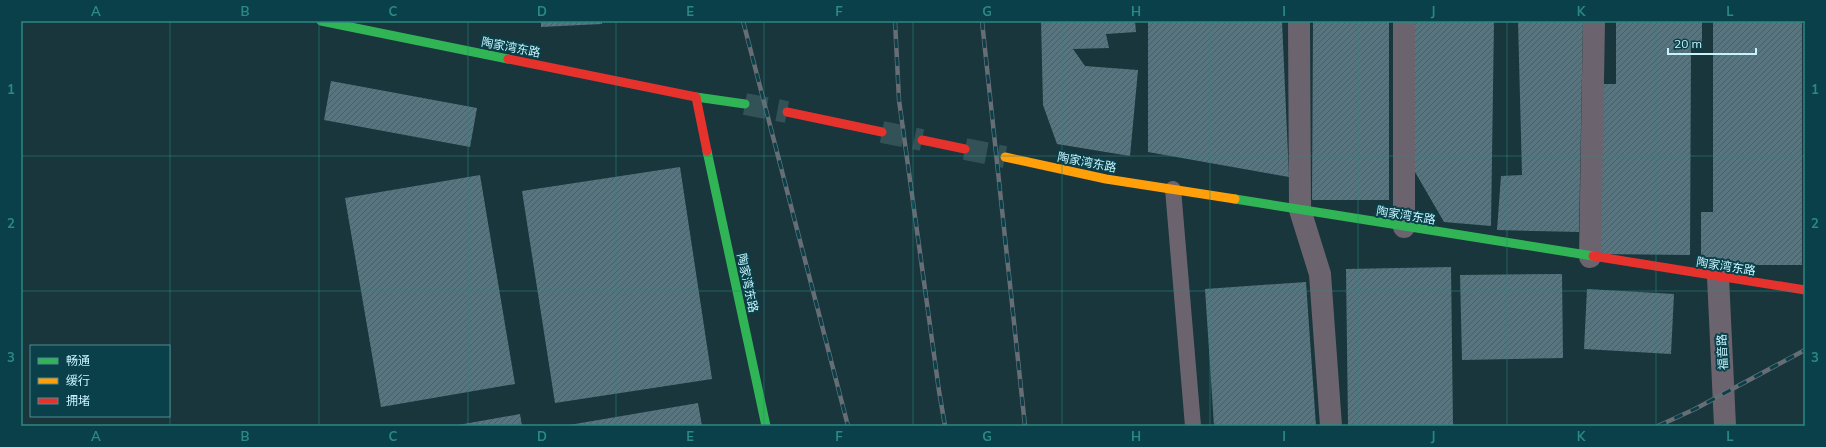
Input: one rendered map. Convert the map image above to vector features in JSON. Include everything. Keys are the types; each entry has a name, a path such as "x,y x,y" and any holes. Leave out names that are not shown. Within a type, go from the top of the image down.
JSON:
{"street":[{"name":"陶家湾东路","path":"321,21 696,97 745,104"},
{"path":"1299,21 1300,210 1320,274 1331,426"},
{"path":"1404,21 1404,227"},
{"path":"1590,257 1594,21"},
{"name":"陶家湾东路","path":"696,97 766,426"},
{"path":"786,112 882,132"},
{"path":"922,140 965,149"},
{"name":"陶家湾东路","path":"1005,157 1106,179 1805,290"},
{"name":"福音路","path":"1718,277 1725,426"}],"lane":[{"path":"1173,189 1193,426"}],"building":[{"path":"541,21 602,21 602,24 541,27"},
{"path":"1041,21 1135,21 1136,32 1106,34 1109,48 1073,49 1085,66 1138,70 1130,156 1057,144 1043,105"},
{"path":"1148,21 1282,21 1289,177 1148,152"},
{"path":"1313,21 1389,21 1389,200 1312,200"},
{"path":"1415,21 1494,21 1491,226 1444,222 1415,172"},
{"path":"1518,21 1583,21 1579,232 1497,230 1501,176 1522,175"},
{"path":"1616,21 1702,21 1702,48 1691,48 1690,255 1596,254 1597,84 1616,84"},
{"path":"1713,21 1802,21 1802,265 1701,265 1701,212 1713,212"},
{"path":"331,81 477,108 470,147 324,120"},
{"path":"680,167 712,379 555,403 522,191"},
{"path":"480,175 515,384 381,407 345,198"},
{"path":"1451,267 1453,426 1348,426 1346,269"},
{"path":"1562,274 1563,358 1462,360 1460,275"},
{"path":"1306,282 1316,426 1214,426 1205,289"},
{"path":"1587,289 1674,294 1671,354 1584,349"},
{"path":"698,403 702,426 569,426 569,425"},
{"path":"520,414 522,426 458,426 458,425"}],"tunnel":[{"path":"745,104 787,112"},
{"path":"882,132 922,140"},
{"path":"965,149 1005,157"}],"railway":[{"path":"743,21 848,426"},
{"path":"895,21 899,100 945,426"},
{"path":"982,21 1025,426"},
{"path":"1658,426 1695,409 1805,350"}],"traffic: fast":[{"path":"321,21 508,59"},
{"path":"696,97 745,104"},
{"path":"707,151 766,426"},
{"path":"1235,199 1593,256"}],"traffic: slow":[{"path":"1005,157 1106,179 1235,199"}],"traffic: jam":[{"path":"508,59 696,97 707,151"},
{"path":"787,112 882,132"},
{"path":"922,140 965,149"},
{"path":"1593,256 1805,290"}]}
